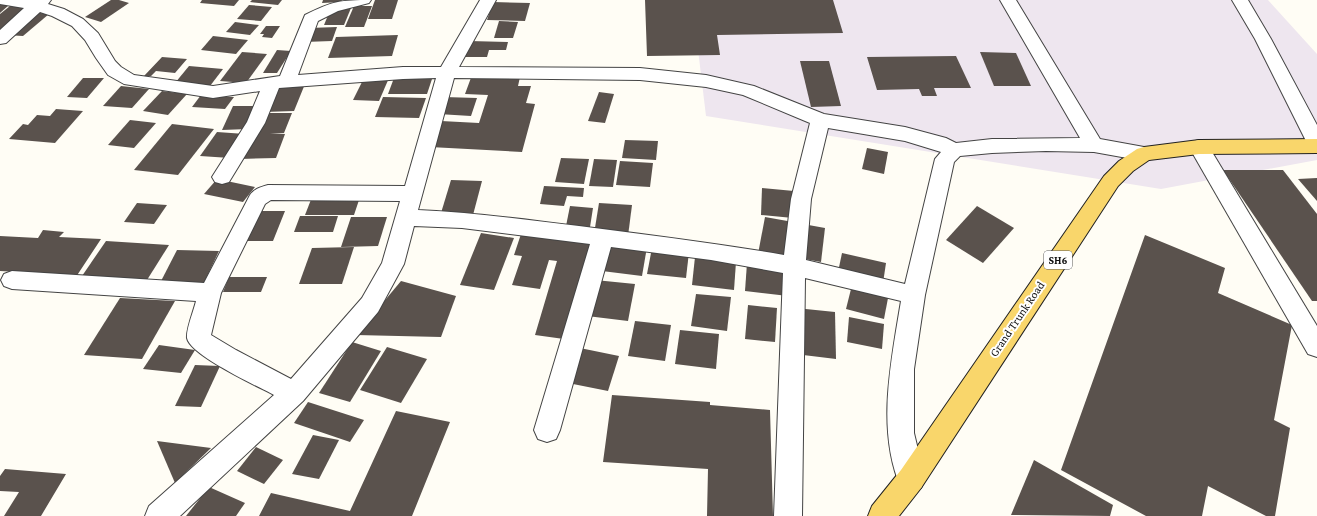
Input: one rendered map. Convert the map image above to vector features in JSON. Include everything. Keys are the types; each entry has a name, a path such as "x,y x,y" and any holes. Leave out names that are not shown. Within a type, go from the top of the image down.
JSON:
{"main road":[{"name":"Grand Trunk Road","path":"882,516 911,478 1111,181 1126,166 1144,154 1171,150 1317,144"}],"street":[{"path":"3,0 39,3 66,15 86,31 111,69 122,77 130,80 213,92 280,82 345,76 447,72 640,74 706,81 748,90 820,120 905,134 934,142 954,150 1031,144 1094,145 1144,154"},
{"path":"222,177 280,82 311,18 333,7 362,0"},
{"path":"159,516 294,393 370,305 393,264 447,72 488,0"},
{"path":"1008,0 1094,145"},
{"path":"1240,0 1263,39 1317,144"},
{"path":"0,39 39,3"},
{"path":"788,516 794,266 801,199 820,120"},
{"path":"1199,148 1317,347"},
{"path":"911,478 901,433 902,368 914,295 945,159 954,150"},
{"path":"294,393 227,358 200,340 199,336 210,294 257,200 263,194 268,192 413,194"},
{"path":"407,218 462,220 711,251 794,266 914,295"},
{"path":"547,430 603,237"},
{"path":"12,280 210,294"}],"shaded area":[{"path":"692,0 1268,0 1317,54 1317,160 1161,189 706,116"}],"building":[{"path":"111,0 119,0 129,3 101,22 85,17"},
{"path":"202,0 239,0 234,6 200,3"},
{"path":"252,0 282,0 278,5 250,2"},
{"path":"323,0 342,0 341,2 322,3"},
{"path":"375,0 398,0 392,19 368,19"},
{"path":"645,0 833,0 843,33 717,35 720,55 647,56"},
{"path":"493,2 530,3 525,21 487,20"},
{"path":"0,4 9,5 0,13"},
{"path":"249,5 272,7 261,21 237,19"},
{"path":"10,6 30,8 0,33 0,14"},
{"path":"354,6 372,6 364,27 345,27"},
{"path":"331,8 351,8 344,25 324,25"},
{"path":"32,12 49,14 23,36 5,35"},
{"path":"499,21 518,22 513,38 494,38"},
{"path":"235,22 259,25 250,35 226,32"},
{"path":"266,26 280,26 272,38 262,37 264,34 260,34"},
{"path":"337,27 332,41 304,42 309,28"},
{"path":"398,35 392,56 328,58 336,37"},
{"path":"213,36 248,40 236,54 201,50"},
{"path":"469,41 508,42 506,50 489,50 487,57 463,57"},
{"path":"277,50 291,51 277,73 263,73"},
{"path":"242,52 267,54 246,83 220,81"},
{"path":"980,52 1016,53 1031,86 994,86"},
{"path":"956,56 971,88 934,88 937,96 922,96 919,89 877,90 867,57"},
{"path":"162,57 187,59 175,73 156,71 151,76 144,76"},
{"path":"800,61 829,61 841,106 811,107"},
{"path":"189,66 223,69 210,86 175,83"},
{"path":"472,75 520,77 518,86 531,86 526,103 535,104 522,152 430,147 441,121 479,123 488,95 465,94"},
{"path":"83,78 104,78 87,98 67,97"},
{"path":"364,78 389,78 379,101 353,100"},
{"path":"394,78 432,79 427,94 388,94"},
{"path":"276,84 305,84 294,111 264,112"},
{"path":"121,86 149,89 132,108 103,106"},
{"path":"162,91 187,94 168,115 143,111"},
{"path":"599,92 614,94 605,123 588,121"},
{"path":"201,95 234,97 225,109 192,107"},
{"path":"383,97 426,98 419,118 375,117"},
{"path":"444,97 477,98 471,116 438,114"},
{"path":"233,106 258,106 248,129 222,130"},
{"path":"56,109 83,111 55,143 9,139 23,124 28,125 37,115 50,116"},
{"path":"263,113 292,113 284,133 270,133 285,134 276,158 240,159"},
{"path":"130,120 156,123 134,148 108,145"},
{"path":"172,124 214,129 178,175 134,170"},
{"path":"217,132 245,134 230,158 200,156"},
{"path":"625,140 658,141 656,160 622,158"},
{"path":"867,148 888,152 884,174 862,169"},
{"path":"561,158 589,159 584,184 555,182"},
{"path":"594,159 617,160 613,187 589,186"},
{"path":"620,161 653,163 650,187 616,185"},
{"path":"1223,170 1283,170 1317,214 1317,301 1312,301"},
{"path":"1317,178 1317,201 1298,179"},
{"path":"217,179 255,187 243,202 204,194"},
{"path":"451,180 482,181 473,215 441,213"},
{"path":"544,186 584,188 583,197 567,196 564,206 540,204"},
{"path":"762,188 794,191 793,218 761,215"},
{"path":"312,197 360,197 354,215 305,215"},
{"path":"137,203 167,205 154,224 124,222"},
{"path":"599,203 632,205 628,236 594,234"},
{"path":"570,206 593,208 590,227 566,226"},
{"path":"977,206 1014,228 983,263 946,240"},
{"path":"260,211 285,211 273,241 247,241"},
{"path":"300,216 338,216 333,232 294,232"},
{"path":"351,217 387,217 378,246 341,247"},
{"path":"765,217 793,222 788,260 758,254"},
{"path":"803,224 825,228 821,262 799,258"},
{"path":"43,230 64,232 59,237 101,239 72,283 18,272 0,271 0,236 38,238"},
{"path":"522,231 591,240 564,339 535,335 557,261 549,260 540,289 512,285 522,256 514,255"},
{"path":"481,233 514,238 494,290 460,285"},
{"path":"1145,235 1225,268 1218,293 1292,325 1274,420 1290,428 1275,516 1266,516 1208,486 1202,516 1146,516 1061,470"},
{"path":"106,241 169,245 147,280 82,276"},
{"path":"608,243 647,247 642,276 602,271"},
{"path":"354,247 342,284 299,284 312,248"},
{"path":"652,248 689,252 686,278 647,274"},
{"path":"177,250 219,251 203,285 159,285"},
{"path":"842,253 886,263 883,283 838,272"},
{"path":"695,257 736,262 734,290 692,285"},
{"path":"747,263 789,268 788,296 745,291"},
{"path":"229,277 267,277 261,292 223,292"},
{"path":"595,280 635,284 628,321 587,316"},
{"path":"401,281 456,296 441,337 356,335"},
{"path":"851,289 888,298 884,319 846,309"},
{"path":"696,294 731,297 727,331 691,326"},
{"path":"120,298 175,301 142,359 84,355"},
{"path":"748,305 777,308 775,342 745,339"},
{"path":"796,308 835,312 836,359 795,354"},
{"path":"849,317 884,324 882,349 847,342"},
{"path":"635,321 671,325 665,361 628,356"},
{"path":"680,330 719,334 716,369 675,364"},
{"path":"352,342 381,351 350,402 319,393"},
{"path":"159,345 195,350 181,373 143,369"},
{"path":"387,347 427,359 401,403 360,390"},
{"path":"575,347 619,356 608,391 563,382"},
{"path":"195,365 220,366 201,407 175,406"},
{"path":"612,395 710,402 710,405 770,410 773,516 707,516 708,469 603,462"},
{"path":"308,402 364,420 350,442 294,423"},
{"path":"396,411 450,422 412,516 259,516 271,493 350,511"},
{"path":"313,435 339,440 319,479 292,474"},
{"path":"157,441 211,448 175,483"},
{"path":"256,447 283,460 264,484 237,471"},
{"path":"1034,460 1113,505 1110,516 1011,515"},
{"path":"5,469 66,474 41,516 4,516 19,492 0,491 0,476"},
{"path":"209,487 245,503 236,516 186,516"}]}
